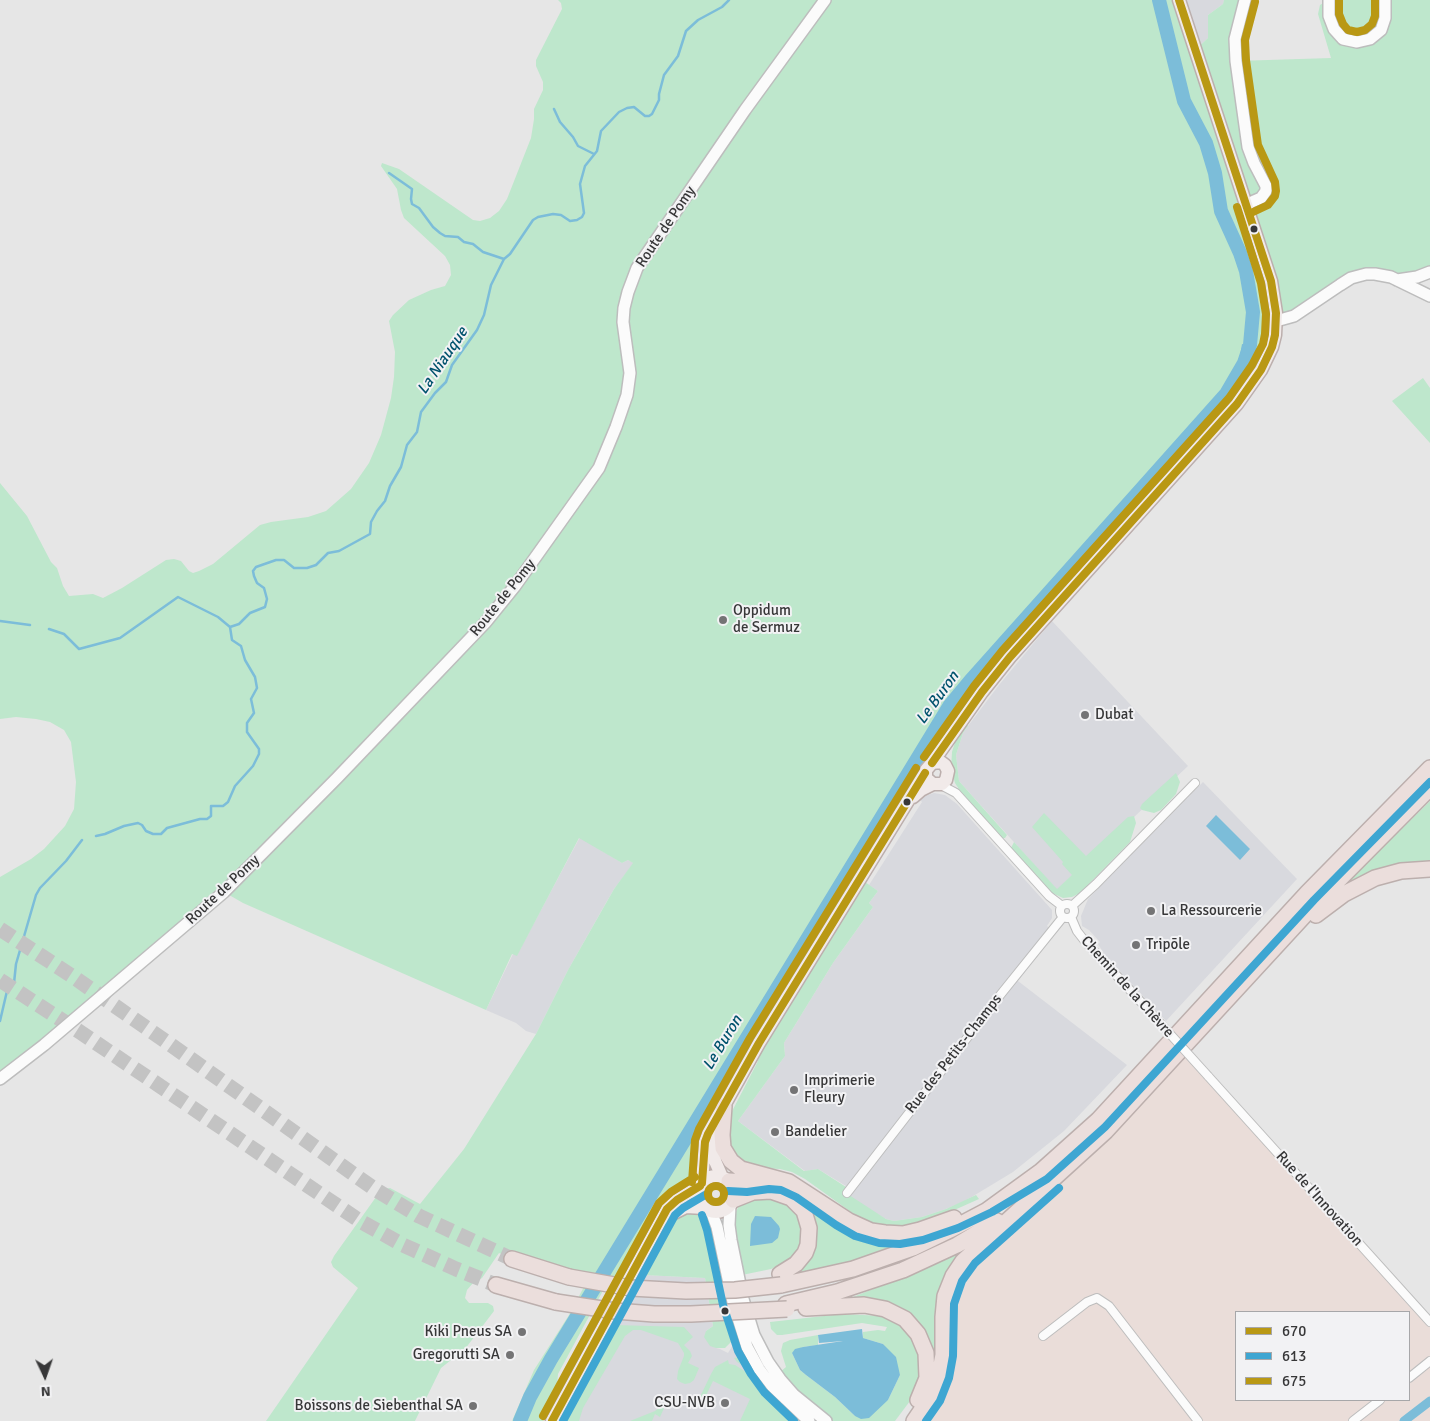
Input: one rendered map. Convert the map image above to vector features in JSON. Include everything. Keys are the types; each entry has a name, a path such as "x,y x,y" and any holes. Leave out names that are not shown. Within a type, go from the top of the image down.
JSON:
{"highway":[{"path":"512,1259 569,1277 631,1288 686,1292 853,1269 925,1242 986,1210 1041,1171 1069,1148 1103,1115 1301,899 1430,768"},
{"path":"914,1421 931,1396 939,1375 943,1355 944,1302 953,1276 968,1256 1121,1116 1346,872 1430,788"},
{"path":"1267,956 1328,905 1359,885 1392,872 1409,869 1430,869"},
{"path":"721,1112 723,1148 728,1158 734,1164 745,1170 784,1180 801,1188 842,1217 880,1233 899,1234 920,1230 954,1219 1041,1171"},
{"path":"786,1307 858,1286 902,1270 937,1254 976,1234 1011,1211 1064,1170"},
{"path":"725,1179 746,1182 769,1179 784,1180"},
{"path":"732,1203 753,1192 771,1191 788,1196 804,1211 810,1232 806,1249 796,1264 780,1280"},
{"path":"496,1285 556,1302 590,1308 640,1313 691,1314 786,1307 864,1304 876,1306 896,1313 912,1326 926,1353 928,1368 925,1383 921,1394 904,1421"}],"main road":[{"path":"708,1210 699,1199 706,1142 772,1021 928,768 982,692 1010,657 1247,391 1269,355 1275,335 1276,321 1271,281 1179,0"},
{"path":"907,802 918,792 944,782 948,772 948,753 959,724"},
{"path":"928,768 941,762 948,772"},
{"path":"928,768 926,778 936,784"},
{"path":"664,1218 686,1207 720,1212 732,1203 734,1188 725,1179 715,1161 714,1152 721,1112"},
{"path":"552,1421 664,1218 667,1209 672,1203 711,1177 725,1179"}],"street":[{"name":"Route de Pomy","path":"0,1079 51,1039 224,892 465,644 515,586 592,478 616,427 627,395 630,373 623,322 624,308 637,268 745,110 825,0"},
{"path":"1245,0 1235,38 1236,61 1248,147 1251,158 1266,186 1266,191 1261,198 1247,204"},
{"path":"1329,0 1329,16 1334,29 1343,39 1357,42 1370,39 1381,30 1385,18 1385,0"},
{"path":"1397,280 1426,273 1429,296"},
{"path":"1276,321 1294,316 1340,285 1359,276 1375,274 1397,280 1429,296"},
{"path":"948,772 956,793 1050,896 1062,906"},
{"path":"1073,906 1195,782"},
{"path":"936,784 956,793"},
{"path":"1062,906 1067,904 1073,906"},
{"path":"1062,906 1060,912 1067,917 1074,913 1073,906"},
{"name":"Chemin de la Chèvre","path":"1067,917 1084,940 1208,1076"},
{"name":"Rue des Petits-Champs","path":"848,1192 1001,994 1067,917"},
{"name":"Rue de l'Innovation","path":"1208,1076 1430,1322"},
{"path":"732,1203 729,1232 743,1299 754,1335 780,1380 794,1395 826,1421"},
{"path":"708,1210 717,1227 733,1302 747,1346 772,1386 809,1421"},
{"path":"1043,1336 1088,1302 1097,1298 1109,1306 1198,1421"},
{"path":"1410,1377 1430,1361"},
{"path":"1353,1421 1379,1401"}],"shaded area":[{"path":"1179,0 1224,0 1223,4 1208,15 1208,38 1195,50"},
{"path":"1052,621 1188,766 1057,890 959,781 956,755 963,733 968,726"},
{"path":"1203,782 1297,879 1166,1021 1105,955 1098,944 1100,942 1089,930 1082,926 1081,916 1088,899"},
{"path":"934,793 945,795 957,804 1052,910 1052,918 1047,926 1055,933 1018,981 1127,1065 1064,1131 1013,1172 965,1201 946,1209 922,1217 894,1221 886,1219 863,1206 843,1191 846,1186 818,1169 805,1171 738,1121 785,1056 784,1043 833,963 873,907 869,903 878,891 869,885 922,802 920,800"},
{"path":"580,837 622,863 628,860 634,863 607,901 568,970 536,1034 526,1031 516,1023 486,1010 513,954 517,955"},
{"path":"1182,1048 1430,1322 1430,1421 914,1421 950,1283"},
{"path":"643,1275 705,1278 713,1326 706,1331 716,1348 728,1353 741,1332 747,1347 809,1421 561,1421"}],"green space":[{"path":"558,0 1179,0 1196,49 1208,38 1208,15 1223,4 1224,0 1245,0 1236,61 1331,58 1318,14 1320,5 1328,0 1430,0 1430,272 1421,275 1366,274 1282,321 1265,362 975,692 954,721 952,720 936,749 921,764 915,780 908,786 910,788 724,1096 722,1095 711,1116 696,1181 660,1214 657,1213 624,1273 606,1285 558,1374 556,1398 543,1421 512,1421 534,1370 569,1315 587,1281 512,1259 499,1253 482,1278 473,1283 467,1290 465,1298 469,1303 488,1303 493,1306 494,1311 465,1349 441,1368 415,1421 266,1421 358,1288 333,1267 331,1262 334,1256 381,1190 390,1188 420,1204 464,1149 536,1034 568,970 614,889 633,863 628,860 622,863 579,838 517,956 512,954 486,1010 243,903 224,892 0,1079 0,877 44,849 65,826 74,809 76,782 71,742 64,730 50,722 36,719 16,717 0,719 0,483 27,516 51,562 57,568 63,586 69,596 93,594 103,598 166,560 174,559 181,561 193,573 213,564 260,525 308,517 326,511 351,489 369,463 381,435 391,398 394,377 395,352 389,321 409,300 445,286 451,275 450,265 445,256 404,218 397,189 381,166 382,163 399,169 473,220 480,221 490,218 499,211 507,199 531,138 534,109 543,90 543,82 536,66 536,60 562,9 561,3"},
{"path":"1423,378 1430,388 1430,443 1392,401"},
{"path":"966,723 968,726 963,733 956,755 959,781 1007,835 1005,838 1002,838 962,794 955,783 951,769 952,752 956,739"},
{"path":"1176,773 1180,782 1176,794 1161,810 1154,813 1142,810 1140,808 1142,804"},
{"path":"1430,801 1430,865 1339,890"},
{"path":"1044,813 1086,856 1128,817 1134,816 1136,823 1130,842 1080,893 1072,897 1063,898 1050,892 1011,848 1014,842 1057,889 1072,875 1032,827"},
{"path":"904,816 906,817 865,882 878,891 869,903 873,907 833,963 784,1043 785,1056 738,1121 804,1171 818,1169 846,1187 843,1191 886,1219 894,1221 922,1217 946,1209 976,1195 979,1199 941,1216 910,1225 894,1227 863,1219 792,1172 780,1169 759,1168 731,1157 727,1121 757,1063 764,1044"},
{"path":"772,1184 808,1200 912,1239 851,1261 826,1268 793,1273 814,1230"},
{"path":"762,1197 778,1199 793,1208 800,1218 803,1235 800,1249 791,1259 771,1269 742,1275 733,1227 735,1214 740,1203"},
{"path":"687,1212 699,1213 709,1220 713,1226 736,1325 735,1338 725,1348 710,1346 704,1337 706,1331 713,1326 705,1278 643,1275 661,1239 671,1224 676,1218"},
{"path":"971,1246 960,1260 941,1346 922,1399 922,1334 848,1299 921,1270"},
{"path":"842,1314 883,1316 898,1323 912,1337 919,1352 921,1371 910,1401 895,1421 833,1421 795,1389 780,1372 786,1367 781,1351 783,1343 818,1335 818,1345 803,1347 792,1353 800,1370 835,1397 855,1416 888,1400 900,1375 883,1344 863,1338 863,1332 885,1331 887,1327 862,1323 782,1335 777,1335 771,1329 770,1322"},
{"path":"595,1322 600,1323 565,1385 565,1376"},
{"path":"615,1325 684,1327 693,1337 684,1345 692,1356 688,1363 699,1368 694,1380 685,1384 677,1379 684,1356 678,1343 641,1330 633,1330 625,1336 583,1408 579,1421 561,1421"},
{"path":"739,1357 748,1360 802,1421 799,1421 771,1395 754,1371 737,1362 734,1358"},
{"path":"728,1360 729,1364 735,1365 749,1374 766,1395 793,1421 740,1421 750,1399 713,1381 700,1408 697,1403 715,1367"},
{"path":"663,1405 665,1406 660,1417 655,1414 652,1421 630,1421 655,1411"}],"water":[{"path":"1242,344 1258,349 1247,365 1239,361"},
{"path":"1216,815 1250,849 1240,860 1206,826"},
{"path":"755,1216 771,1217 779,1226 778,1238 772,1243 750,1246 751,1224"},
{"path":"862,1329 863,1338 883,1344 896,1357 900,1375 888,1400 869,1418 861,1419 800,1370 792,1353 795,1349 803,1347 843,1341 819,1343 818,1335"}],"waterway":[{"name":"La Niauque","path":"230,627 239,624 250,613 265,607 267,599 264,588 257,583 254,576 253,571 256,567 276,560 284,560 294,568 307,568 316,565 328,553 339,551 370,534 371,522 385,501 390,486 401,467 407,445 417,432 421,412 446,382 452,365 477,330 484,315 491,285 504,259 510,254 533,220 538,217 553,214 561,215 570,221 582,217 584,213 580,184 585,166 597,151 601,131 619,112 627,108 634,107 645,116 652,114 659,100 664,75 678,56 686,31 698,20 722,7 729,0"},
{"name":"Le Buron","path":"520,1421 530,1397 551,1359 950,705 1226,394 1244,363 1250,345 1253,312 1246,271 1221,211 1215,173 1206,143 1184,101 1159,0"},
{"path":"554,109 560,122 578,146 594,154"},
{"path":"389,173 412,189 412,204 419,208 433,227 440,233 445,236 458,237 464,242 473,244 483,252 504,259"},
{"path":"49,629 64,634 79,649 120,638 178,597 218,617 230,627 232,640 241,646 245,660 255,677 257,688 251,699 254,713 247,723 247,732 259,749 259,754 253,766 235,786 228,802 223,806 211,806 211,816 207,819 200,819 167,828 161,834 153,834 146,831 138,823 96,836"},
{"path":"0,621 30,625"},
{"path":"0,1021 7,991 14,983 16,964 36,895 82,840"},
{"path":"1404,1421 1430,1401"}],"tunnel":[{"path":"0,929 72,976 376,1190 419,1216 512,1259"},
{"path":"0,980 360,1221 403,1245 496,1285"}],"transit line":[{"name":"670","path":"932,763 982,692 1010,657 1237,404 1261,370 1272,347 1275,335 1276,313 1271,281 1179,0"},
{"name":"675","path":"1339,0 1339,14 1343,24 1348,30 1357,32 1365,30 1372,24 1375,16 1375,0"},
{"name":"675","path":"1251,213 1268,205 1275,196 1276,191 1275,182 1258,145 1246,60 1245,40 1255,2"},
{"name":"675","path":"924,757 974,686 1002,651 1229,398 1252,365 1263,344 1266,314 1261,283 1237,207"},
{"name":"675","path":"692,1182 695,1140 699,1129 750,1038 916,768"},
{"name":"670","path":"702,1183 705,1142 708,1134 759,1043 925,773"},
{"name":"613","path":"728,1191 781,1190 796,1197 855,1236 879,1243 900,1244 923,1240 958,1228 992,1212 1047,1179 1105,1127 1314,900 1430,782"},
{"name":"675","path":"543,1416 659,1203 671,1192 695,1177"},
{"name":"670","path":"552,1421 667,1209 677,1200 700,1186"},
{"name":"675","path":"716,1186 724,1194 716,1202 708,1194 716,1186"},
{"name":"613","path":"926,1421 940,1401 949,1378 953,1356 954,1304 962,1281 975,1263 1059,1188"},
{"name":"613","path":"563,1421 675,1215 705,1195"},
{"name":"613","path":"702,1215 723,1305 738,1351 764,1392 794,1421"}],"place":[{"name":"Oppidum de Sermuz","path":"723,620"},
{"name":"Dubat","path":"1085,715"},
{"name":"La Ressourcerie","path":"1151,911"},
{"name":"Tripōle","path":"1136,945"},
{"name":"Imprimerie Fleury","path":"794,1090"},
{"name":"Bandelier","path":"775,1132"},
{"name":"Kiki Pneus SA","path":"522,1332"},
{"name":"Gregorutti SA","path":"510,1355"},
{"name":"CSU-NVB","path":"725,1403"},
{"name":"Boissons de Siebenthal SA","path":"473,1406"}]}
